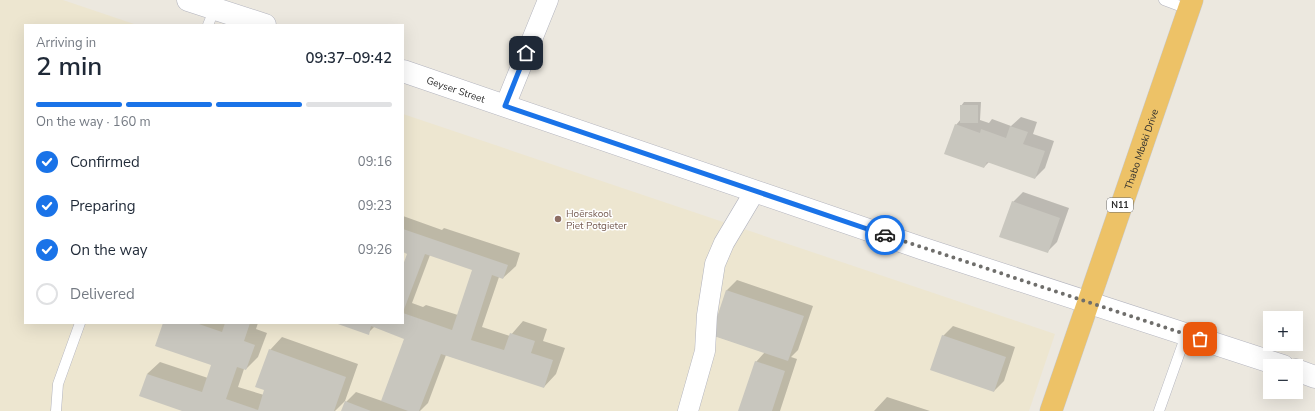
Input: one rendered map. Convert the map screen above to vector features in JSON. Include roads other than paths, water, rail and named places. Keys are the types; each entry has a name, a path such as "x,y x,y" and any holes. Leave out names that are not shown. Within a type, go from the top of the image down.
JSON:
{"highway":[{"name":"Thabo Mbeki Drive","path":"1051,411 1087,302 1190,5"}],"street":[{"path":"188,0 212,17 258,24"},
{"path":"505,106 548,0"},
{"name":"Geyser Street","path":"404,71 755,191 1263,359"},
{"path":"688,411 705,351 707,315 714,264 724,243 755,191"},
{"path":"1303,373 1315,377"}],"lane":[{"path":"1164,0 1190,5"},
{"path":"56,411 58,384 80,324"},
{"path":"1159,411 1186,334"}],"place":[{"name":"Hoërskool Piet Potgieter","path":"558,219"}]}
